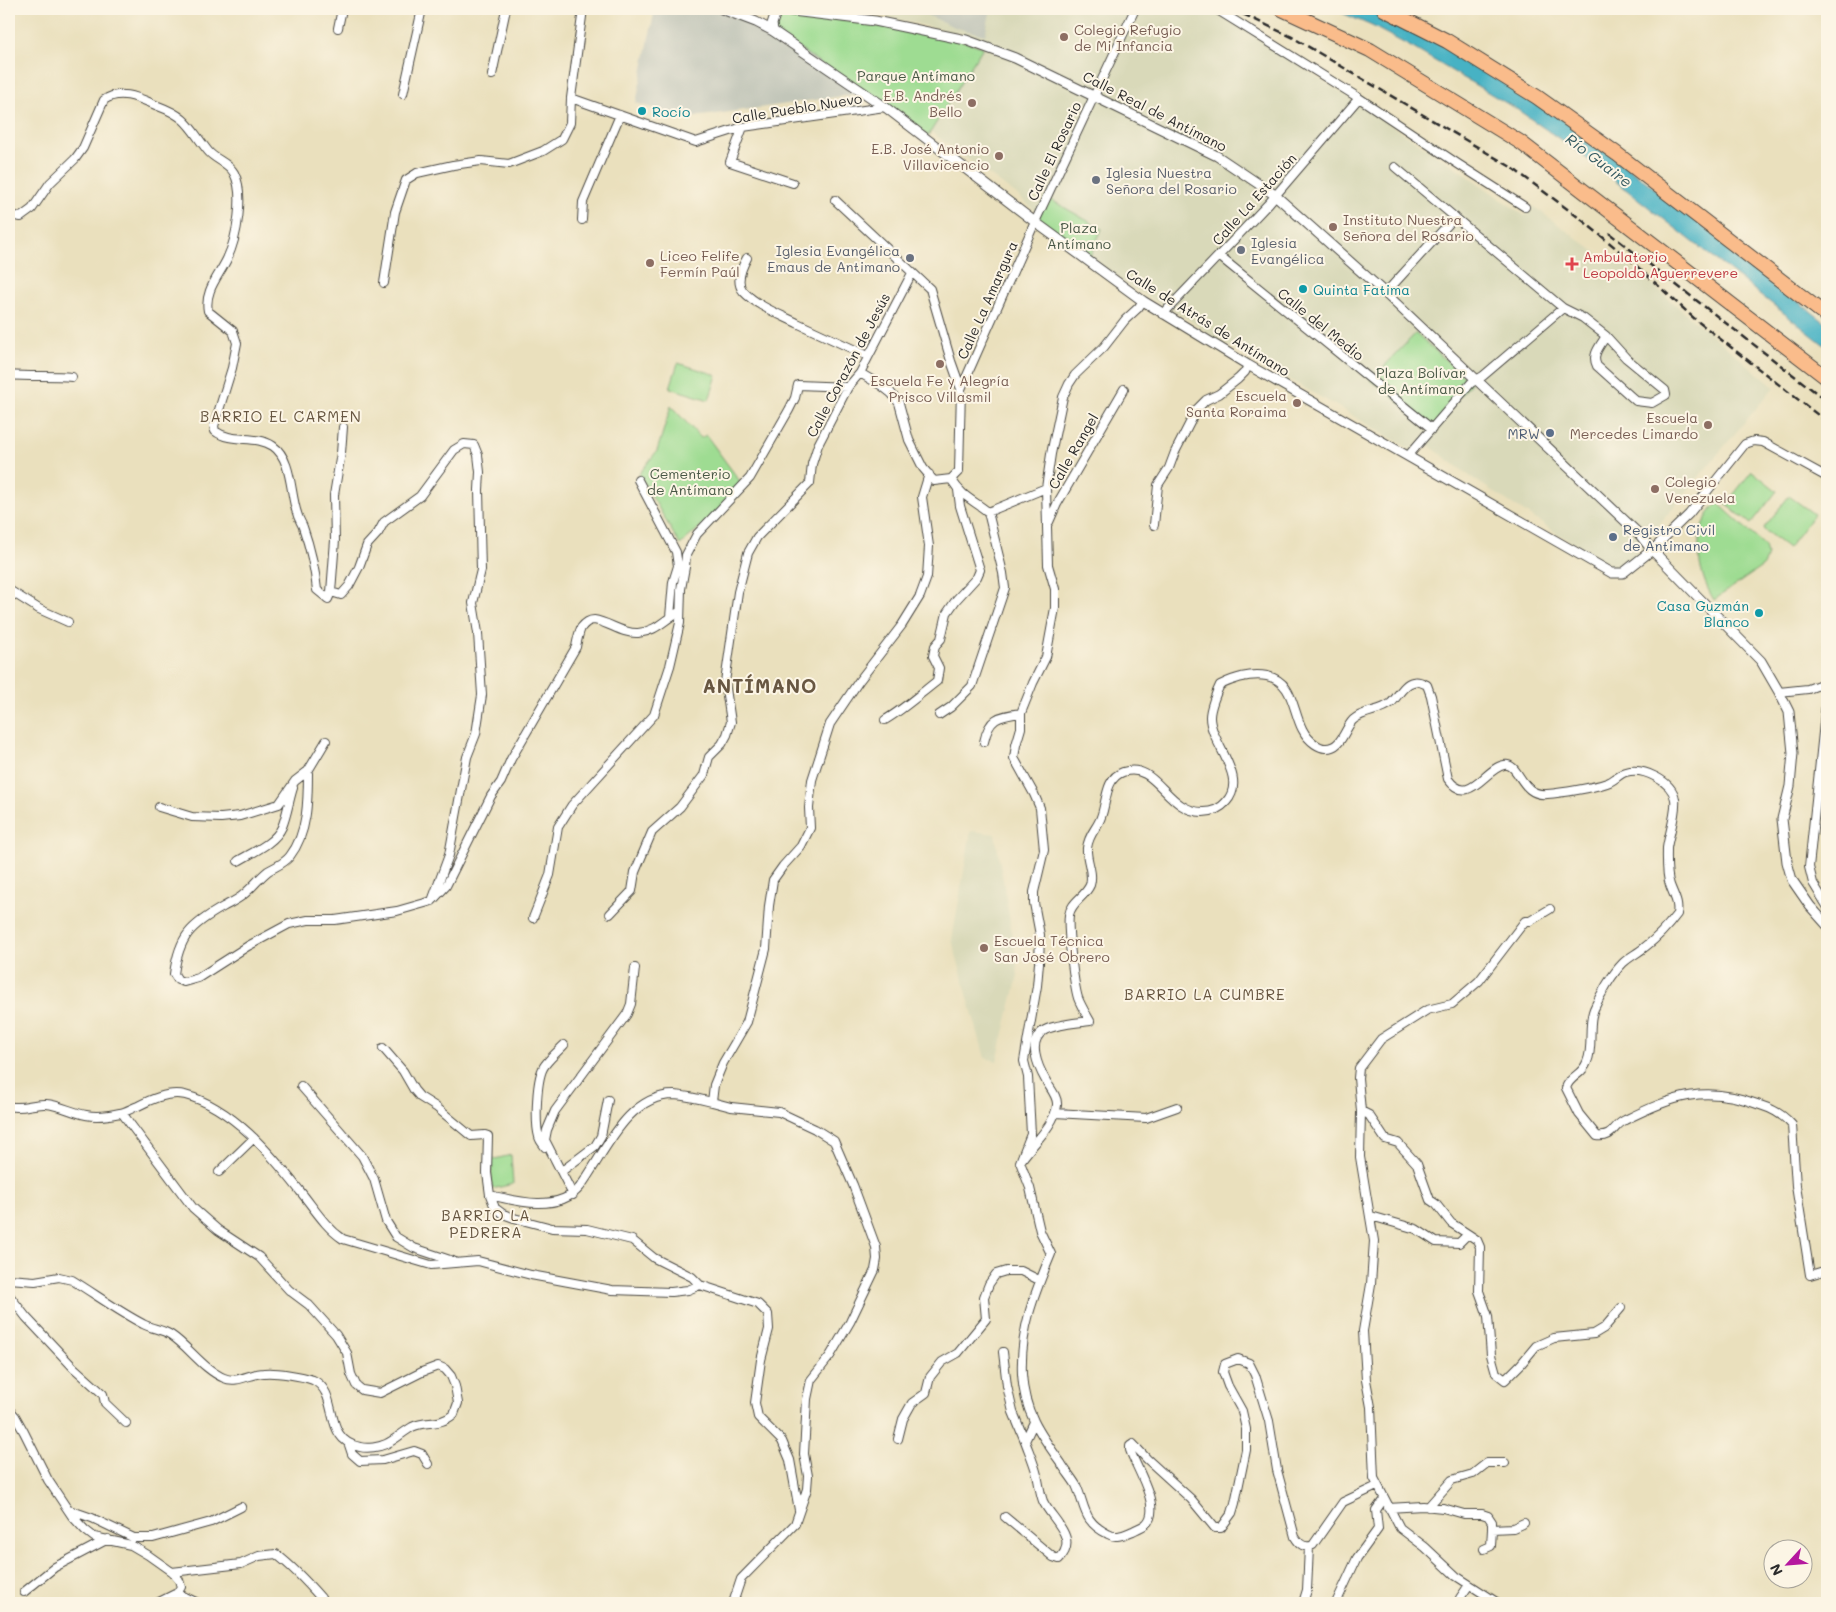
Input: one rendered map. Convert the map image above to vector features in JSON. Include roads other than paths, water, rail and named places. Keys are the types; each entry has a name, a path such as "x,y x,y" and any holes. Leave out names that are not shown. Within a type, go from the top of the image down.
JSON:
{"highway":[{"path":"1282,9 1370,50 1520,142 1827,378"},
{"path":"1384,9 1447,41 1537,97 1617,154 1827,316"}],"street":[{"path":"338,28 342,9"},
{"path":"403,94 422,9"},
{"path":"492,75 506,9"},
{"path":"384,283 395,212 406,180 417,172 453,165 481,161 509,164 543,151 562,139 570,123 571,98 583,9"},
{"name":"Calle de Atrás de Antímano","path":"722,9 756,22 773,31 885,107 1035,222 1143,301 1248,365 1612,573 1623,572 1652,550"},
{"path":"773,31 772,24 776,9"},
{"name":"Calle Real de Antímano","path":"776,9 875,21 966,40 1015,58 1217,156 1276,195 1640,535 1652,550 1761,661 1788,712 1793,753 1790,786 1782,819 1787,862 1792,880 1810,906 1827,925"},
{"name":"Calle El Rosario","path":"1035,222 1134,9"},
{"path":"1216,9 1359,98 1525,207"},
{"path":"9,211 21,218 32,209 50,183 75,159 83,148 104,100 115,94 130,95 173,111 191,127 208,152 229,166 234,174 237,188 239,218 232,248 209,292 206,302 208,311 233,331 237,343 232,368 214,426 215,431 229,438 259,440 270,444 283,457 297,514 309,548 317,590 328,600 331,592 335,540 334,494 342,453 343,427"},
{"name":"Calle Pueblo Nuevo","path":"571,98 696,142 744,126 885,107"},
{"name":"Calle La Estación","path":"1163,314 1276,195 1359,98"},
{"path":"582,220 583,202 620,115"},
{"path":"744,126 730,162 793,183"},
{"path":"1395,167 1563,308 1583,318 1606,336 1626,358 1665,390 1666,395 1652,403 1636,401 1597,366 1595,354 1606,336"},
{"name":"Calle La Amargura","path":"836,200 930,289 961,389 958,471 951,479"},
{"path":"1381,292 1390,288 1455,216"},
{"name":"Calle La Amargura","path":"961,389 1035,222"},
{"name":"Calle del Medio","path":"1219,256 1432,429"},
{"path":"747,258 740,278 740,285 743,291 768,309 868,356"},
{"name":"Calle Corazón de Jesús","path":"610,914 632,891 635,872 652,832 680,807 704,774 709,757 722,744 727,735 731,722 725,682 738,592 748,553 757,537 810,483 812,464 818,445 848,387 860,373 912,273"},
{"path":"1143,301 1104,347 1075,375 1063,397 1046,488 1048,565 1055,589 1056,608 1046,657 1021,713 1021,728 1014,758 1040,808 1044,850 1034,892 1034,903 1040,935 1039,963 1037,986 1024,1061 1028,1084 1031,1134 1020,1162 1030,1188 1040,1232 1051,1254 1039,1280 1024,1332 1022,1375 1028,1409 1034,1422 1076,1485 1087,1518 1108,1534 1122,1536 1146,1525 1151,1517 1152,1504 1130,1450 1130,1446 1134,1444 1147,1459 1187,1495 1212,1525 1218,1529 1232,1513 1236,1503 1247,1439 1242,1411 1224,1379 1223,1368 1225,1364 1234,1359 1243,1359 1249,1363 1255,1375 1269,1421 1277,1470 1295,1536 1303,1546 1308,1547"},
{"path":"1408,456 1474,381 1563,308"},
{"path":"1154,525 1158,485 1169,468 1197,409 1206,400 1219,394 1238,379 1245,372 1248,365"},
{"path":"860,373 882,386 899,403 909,440 923,468 934,481 951,479 966,498 988,512 1003,573 1005,588 972,686 951,708 939,716"},
{"path":"9,375 72,377"},
{"path":"533,918 550,875 558,827 572,805 654,714 670,666 680,623 679,612 686,555 692,542 697,534 750,478 790,410 798,385 848,387"},
{"name":"Calle Rangel","path":"1047,527 1057,504 1124,389"},
{"path":"1652,550 1688,514 1745,444 1754,441 1762,442 1827,477"},
{"path":"331,592 341,595 349,586 367,545 378,533 384,522 420,496 454,450 464,444 474,445 478,454 480,472 480,570 473,603 478,633 482,695 476,734 467,757 450,855 432,901"},
{"path":"712,1102 714,1085 721,1068 747,1022 766,948 773,880 801,846 810,828 808,808 812,780 830,724 859,680 902,626 920,596 927,577 929,546 922,497 929,474"},
{"path":"638,480 676,552 678,566 673,582 670,617"},
{"path":"988,512 1046,488"},
{"path":"885,720 938,681 939,668 933,656 935,646 941,639 947,613 952,604 977,577 980,570 960,506 958,490"},
{"path":"9,590 68,622"},
{"path":"308,771 308,809 299,840 290,856 282,864 268,871 243,895 192,927 185,935 179,952 174,974 178,980 184,982 198,978 248,946 289,924 308,920 335,920 397,911 432,901 446,886 491,796 501,782 511,759 576,647 582,628 588,621 594,620 616,629 637,633 655,630 679,612"},
{"path":"1020,1162 1040,1140 1055,1113 1057,1105 1034,1052 1036,1040 1044,1030 1070,1023 1090,1022 1078,998 1070,942 1069,915 1073,905 1089,886 1092,876 1088,862 1089,838 1102,816 1111,782 1121,773 1132,770 1141,771 1153,778 1180,806 1195,812 1208,812 1219,809 1233,791 1228,763 1210,719 1211,708 1220,685 1238,677 1260,675 1274,678 1288,688 1297,720 1308,740 1320,748 1336,745 1342,739 1353,720 1364,712 1379,709 1391,703 1413,681 1421,682 1427,685 1431,696 1448,780 1452,786 1460,789 1475,786 1501,766 1508,764 1513,766 1530,791 1538,794 1608,783 1626,772 1636,771 1666,783 1672,791 1675,799 1668,848 1668,875 1677,900 1677,914 1648,945 1623,963 1607,986 1593,1010 1588,1061 1583,1071 1568,1081 1566,1088 1579,1114 1597,1136 1604,1137 1612,1133 1620,1122 1666,1100 1692,1094 1718,1094 1747,1100 1776,1110 1792,1125 1796,1186 1808,1254 1808,1270 1810,1275 1827,1270"},
{"path":"1779,692 1808,689 1827,682"},
{"path":"1827,694 1809,867 1813,883 1827,906"},
{"path":"984,742 986,732 993,720 1021,713"},
{"path":"159,807 192,817 221,818 240,816 279,804 295,781 308,771 326,741"},
{"path":"238,861 276,836 282,827 295,781"},
{"path":"1498,1603 1456,1576 1425,1547 1400,1528 1374,1478 1371,1407 1366,1380 1362,1331 1372,1284 1374,1241 1360,1157 1361,1111 1359,1068 1382,1039 1427,1010 1452,1004 1479,981 1525,921 1530,921 1550,909"},
{"path":"573,1195 545,1140 547,1130 556,1111 627,1014 631,1004 635,968"},
{"path":"551,1151 539,1139 538,1090 544,1066 564,1045"},
{"path":"383,1048 403,1071 420,1097 436,1107 471,1136 488,1136 487,1173 490,1195 495,1208 503,1214 552,1228 587,1229 632,1240 654,1258 692,1277 700,1285 758,1304 768,1314 769,1329 761,1360 755,1404 758,1417 782,1441 790,1460 799,1512"},
{"path":"301,1086 362,1156 374,1179 386,1221 396,1237 414,1248 457,1262"},
{"path":"9,1106 18,1109 30,1105 45,1104 87,1115 122,1113 169,1094 183,1094 204,1101 222,1112 254,1138 280,1165 331,1230 343,1238 431,1265 478,1261 531,1275 612,1290 671,1292 688,1290 700,1285"},
{"path":"490,1195 517,1201 550,1203 566,1200 573,1195 588,1176 614,1132 632,1112 650,1101 673,1095 731,1107 779,1112 815,1129 834,1141 876,1247 877,1259 875,1270 850,1322 830,1356 811,1380 807,1399 804,1454 808,1476 807,1489 795,1524 741,1579 733,1603"},
{"path":"562,1171 595,1146 601,1136 608,1100"},
{"path":"1055,1113 1146,1118 1177,1107"},
{"path":"1361,1111 1369,1115 1385,1139 1398,1144 1416,1164 1430,1200 1436,1204 1452,1223 1477,1240 1480,1247 1479,1291 1488,1316 1491,1355 1496,1373 1505,1380 1536,1346 1554,1338 1594,1334 1604,1328 1621,1308"},
{"path":"122,1113 193,1208 218,1230 259,1257 289,1290 309,1305 336,1335 347,1353 351,1374 356,1385 362,1390 380,1394 422,1372 438,1366 445,1369 451,1376 458,1403 454,1414 448,1419 438,1423 412,1427 386,1444 375,1447 364,1448 349,1445"},
{"path":"219,1172 254,1138"},
{"path":"1371,1216 1416,1229 1436,1242 1459,1243 1468,1234"},
{"path":"898,1439 903,1419 912,1403 926,1394 930,1376 942,1362 958,1353 986,1318 984,1297 989,1284 996,1274 1021,1271 1039,1280"},
{"path":"9,1278 34,1281 60,1277 72,1280 145,1325 163,1330 174,1337 215,1374 225,1380 238,1380 264,1373 315,1381 323,1388 338,1433 349,1445 352,1454 360,1461 383,1460 414,1450 422,1454 428,1464"},
{"path":"9,1295 26,1317 73,1367 103,1394 105,1403 126,1423"},
{"path":"1003,1352 1007,1386 1014,1412 1037,1474 1044,1502 1060,1523 1066,1541 1064,1554 1059,1559 1053,1557 1005,1518"},
{"path":"9,1409 15,1416 48,1480 72,1516 85,1530 94,1537 131,1545 172,1572 179,1580 181,1587 177,1593 157,1603"},
{"path":"9,1426 15,1416"},
{"path":"1025,1441 1034,1422"},
{"path":"1428,1507 1452,1480 1473,1474 1487,1464 1505,1463"},
{"path":"1308,1547 1317,1541 1344,1502 1377,1486"},
{"path":"1336,1603 1357,1558 1378,1529 1376,1510 1384,1499"},
{"path":"69,1510 92,1518 134,1538 153,1538 211,1522 241,1507"},
{"path":"1388,1508 1443,1508 1464,1514 1488,1516 1492,1522 1492,1546 1484,1548"},
{"path":"85,1530 92,1518"},
{"path":"1492,1529 1514,1528 1524,1522"},
{"path":"24,1592 55,1567 108,1539"},
{"path":"1303,1603 1307,1590 1308,1547"},
{"path":"172,1572 241,1564 259,1556 276,1554 293,1566 321,1598 320,1603"},
{"path":"1459,1603 1460,1598 1469,1585"},
{"path":"177,1593 198,1603"}],"water":[{"name":"Río Guaire","path":"1333,9 1379,9 1422,32 1588,136 1827,324 1827,347 1577,151 1518,110 1413,48 1372,26"}],"railway":[{"path":"1232,9 1292,37 1511,167 1582,220 1629,259 1696,320 1827,422"},
{"path":"1609,233 1827,401"}],"place":[{"name":"Colegio Refugio de Mi Infancia","path":"1064,37"},
{"name":"E.B. Andrés Bello","path":"972,103"},
{"name":"Rocío","path":"642,111"},
{"name":"E.B. José Antonio Villavicencio","path":"999,156"},
{"name":"Iglesia Nuestra Señora del Rosario","path":"1096,180"},
{"name":"Instituto Nuestra Señora del Rosario","path":"1333,227"},
{"name":"Iglesia Evangélica","path":"1241,250"},
{"name":"Iglesia Evangélica Emaus de Antimano","path":"910,258"},
{"name":"Liceo Felife Fermín Paúl","path":"650,263"},
{"name":"Ambulatorio Leopoldo Aguerrevere","path":"1572,264"},
{"name":"Quinta Fatima","path":"1303,289"},
{"name":"Escuela Fe y Alegría Prisco Villasmil","path":"940,364"},
{"name":"Escuela Santa Roraima","path":"1297,403"},
{"name":"Escuela Mercedes Limardo","path":"1708,425"},
{"name":"MRW","path":"1550,433"},
{"name":"Colegio Venezuela","path":"1655,489"},
{"name":"Registro Civil de Antimano","path":"1613,537"},
{"name":"Casa Guzmán Blanco","path":"1759,613"},
{"name":"Escuela Técnica San José Obrero","path":"984,948"}],"district":[{"name":"BARRIO EL CARMEN","path":"281,416"},
{"name":"ANTÍMANO","path":"760,685"},
{"name":"BARRIO LA CUMBRE","path":"1205,994"},
{"name":"BARRIO LA PEDRERA","path":"486,1224"}],"park label":[{"name":"Parque Antímano","path":"916,75"},
{"name":"Plaza Antímano","path":"1079,236"},
{"name":"Plaza Bolívar de Antímano","path":"1421,380"},
{"name":"Cementerio de Antímano","path":"690,482"}]}
